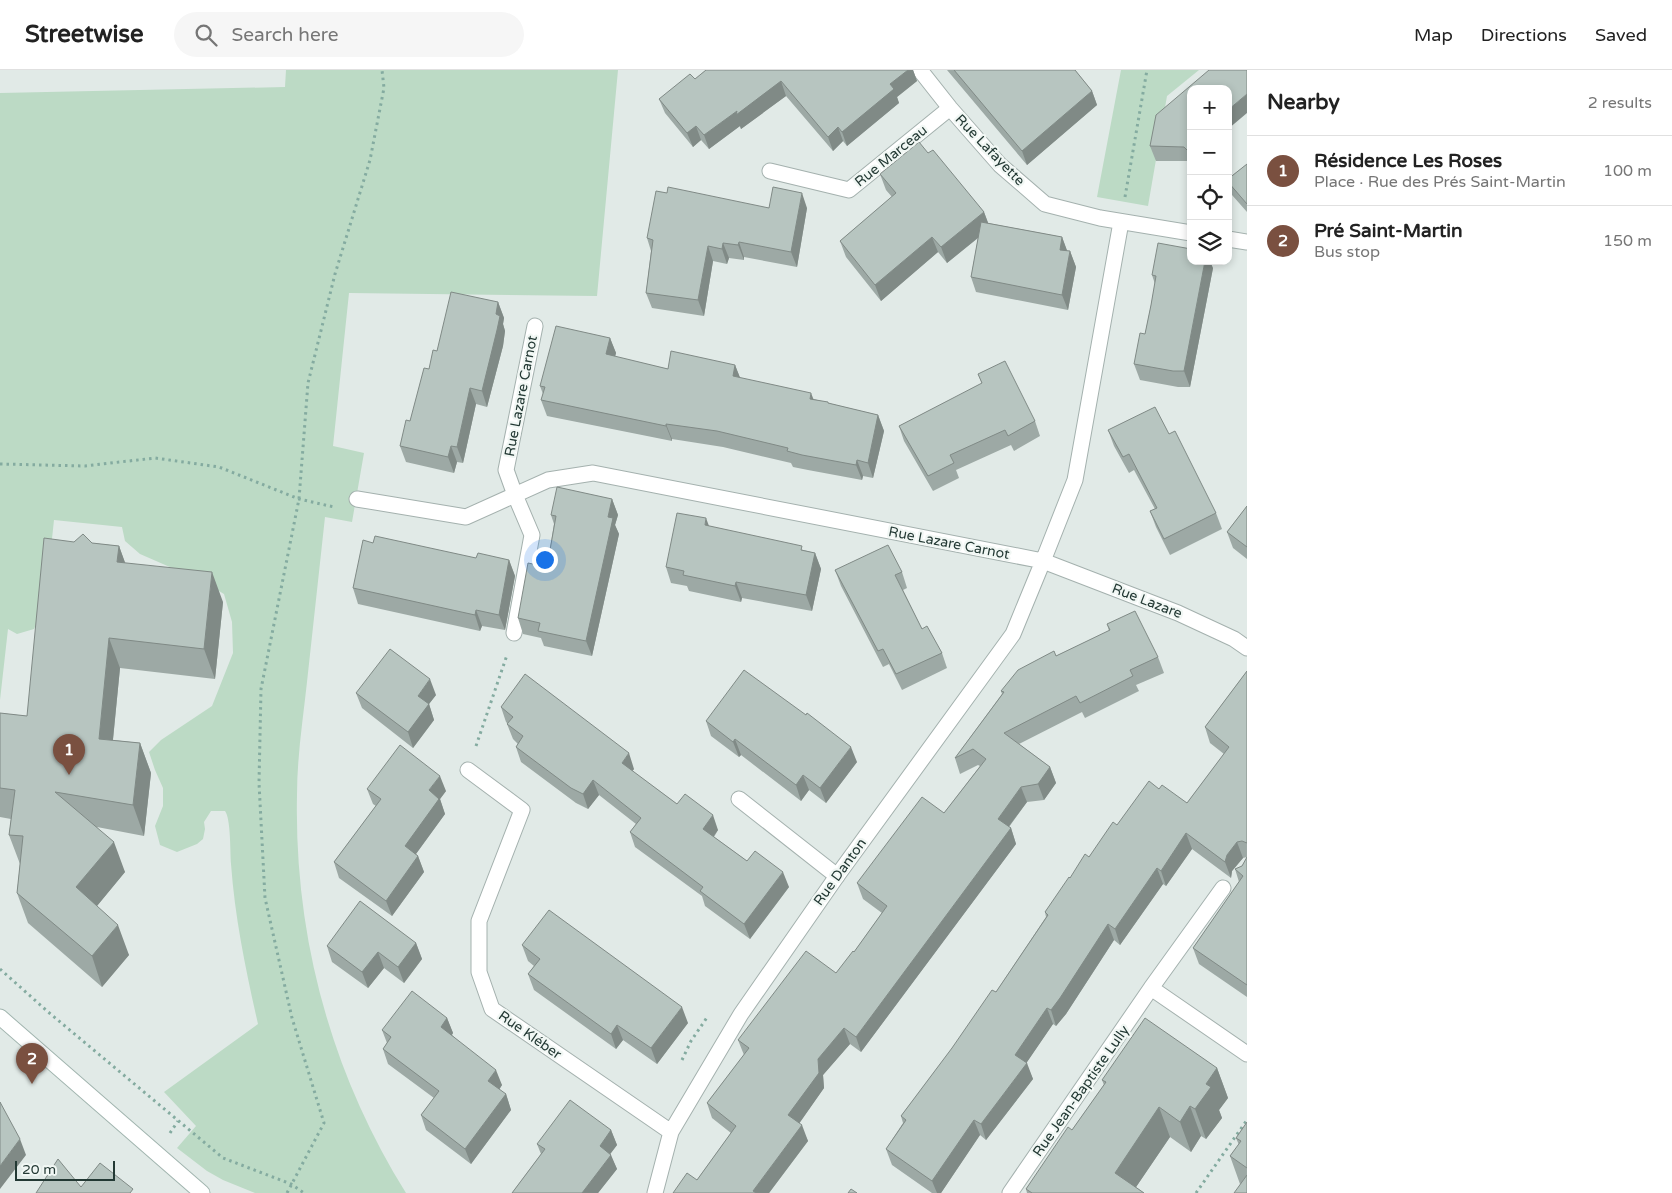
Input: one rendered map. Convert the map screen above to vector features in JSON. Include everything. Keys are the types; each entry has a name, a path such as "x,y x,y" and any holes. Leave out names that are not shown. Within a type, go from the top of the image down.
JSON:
{"street":[{"name":"Rue Lafayette","path":"920,70 950,108 1000,165 1045,204 1121,222 1187,232"},
{"name":"Rue Marceau","path":"770,171 849,190 950,108"},
{"path":"1043,561 1075,480 1121,222"},
{"path":"1232,240 1247,242"},
{"name":"Rue Lazare Carnot","path":"514,634 532,534 506,470 536,326"},
{"name":"Rue Lazare Carnot","path":"356,499 466,517 548,480 592,473 1043,561"},
{"name":"Rue Lazare","path":"1043,561 1178,613 1234,639 1247,648"},
{"name":"Rue Danton","path":"655,1193 671,1132 741,1014 837,876 1013,634 1043,561"},
{"name":"Rue Kléber","path":"468,770 522,810 478,921 479,972 492,1008 671,1132"},
{"path":"739,799 837,876"},
{"name":"Rue Jean-Baptiste Lully","path":"1010,1193 1151,988 1223,888"},
{"path":"1151,988 1247,1054"},
{"path":"0,1017 202,1193"}],"path":[{"path":"287,1193 324,1123 292,1018 265,898 259,783 261,688 298,499 308,383 335,274 370,160 384,88 382,70"},
{"path":"1121,222 1147,70"},
{"path":"0,464 85,466 155,458 219,467 298,499 344,510 356,499"},
{"path":"468,770 514,634"},
{"path":"0,969 47,1011 223,1158 291,1184 304,1193"},
{"path":"1196,1192 1247,1120"}],"green space":[{"path":"286,70 618,70 597,296 349,293 333,446 364,453 352,522 325,517 299,752 297,781 298,848 302,900 310,951 322,1002 338,1052 357,1100 380,1147 406,1193 255,1193 223,1180 207,1171 177,1148 196,1126 164,1092 258,1024 238,925 227,815 225,811 211,811 204,822 203,839 197,844 177,852 160,845 155,826 163,806 163,788 149,752 161,740 212,706 233,653 232,622 224,594 202,581 140,554 125,541 122,527 54,520 45,604 34,629 17,634 8,629 0,700 0,93 285,87"},
{"path":"1121,70 1199,70 1167,96 1148,206 1097,197"}],"building":[{"path":"706,70 908,70 890,84 894,89 842,132 838,127 828,137 781,81 736,115 737,111 704,135 696,126 687,133 659,99 690,74 695,79"},
{"path":"954,70 1075,70 1092,91 1022,151"},
{"path":"1209,70 1247,70 1247,94 1232,107 1232,85 1191,85"},
{"path":"1187,89 1187,150 1184,147 1150,146 1156,115"},
{"path":"919,142 928,153 933,150 984,212 941,247 932,237 875,285 840,241 896,193 880,174"},
{"path":"1247,164 1247,204 1232,187 1232,176"},
{"path":"668,187 769,208 773,187 802,193 791,252 739,242 738,245 723,243 722,249 708,246 698,300 646,293 653,240 647,238 656,191 667,193"},
{"path":"981,222 1062,237 1060,250 1070,251 1062,295 971,277"},
{"path":"1158,243 1187,248 1187,265 1204,265 1184,371 1173,371 1134,364 1140,333 1145,334 1151,305 1156,276 1152,275"},
{"path":"451,292 498,302 496,314 500,316 482,391 470,388 457,447 451,446 448,457 400,446 406,420 410,421 424,368 429,369 433,350 437,351"},
{"path":"556,326 610,338 606,354 668,369 671,351 735,365 733,376 811,393 810,399 878,415 868,463 857,460 856,465 802,455 787,451 788,448 717,431 666,424 666,426 541,400 545,387 540,386"},
{"path":"1005,361 1035,421 1008,436 1005,430 950,455 954,463 928,476 899,426 982,383 978,374"},
{"path":"1155,407 1169,434 1175,431 1216,513 1164,539 1150,511 1157,508 1129,454 1123,457 1108,430"},
{"path":"557,487 612,499 608,517 613,518 586,641 538,631 540,623 518,618 528,563 547,567 556,516 551,515"},
{"path":"1247,506 1247,547 1227,532"},
{"path":"677,513 706,518 705,525 802,546 801,550 815,553 806,595 736,582 735,586 683,575 684,571 666,567"},
{"path":"83,534 92,543 119,546 117,562 212,572 204,649 109,638 99,739 140,743 133,805 55,792 114,842 76,887 118,925 92,956 17,893 23,836 9,835 15,790 0,788 0,713 27,716 44,538 74,542"},
{"path":"375,536 476,558 478,553 509,560 499,615 476,610 475,615 353,588 363,540 373,543"},
{"path":"888,545 902,572 895,575 922,629 927,626 942,653 896,674 883,649 878,651 835,570"},
{"path":"1135,611 1158,657 1130,670 1133,676 1080,703 1076,696 1004,733 1050,767 1038,784 1021,787 998,819 1011,828 856,1037 844,1028 818,1059 819,1073 788,1115 802,1125 753,1191 756,1193 673,1193 687,1173 697,1180 736,1126 707,1103 749,1048 738,1040 806,951 836,973 854,952 887,906 857,883 922,797 944,813 986,759 973,749 955,758 1004,692 1001,691 1018,670 1054,651 1056,656 1110,630 1107,624"},
{"path":"390,649 430,679 418,696 429,704 408,732 356,693"},
{"path":"744,670 806,715 807,713 851,747 820,788 803,775 796,785 735,739 733,742 706,721"},
{"path":"1247,671 1247,843 1237,842 1227,855 1225,862 1186,833 1161,871 1157,868 1115,929 1108,924 1060,998 1051,1010 1047,1008 1015,1055 1027,1063 981,1124 974,1120 932,1181 886,1149 906,1120 901,1116 952,1048 992,990 996,992 1048,915 1045,912 1085,854 1089,857 1113,822 1117,825 1149,781 1159,789 1162,785 1187,803 1229,747 1205,727"},
{"path":"525,674 629,753 622,763 677,804 685,794 713,815 703,829 747,861 755,851 783,872 744,924 700,891 703,887 630,832 641,818 593,780 583,794 571,788 516,747 523,736 507,724 513,717 501,707"},
{"path":"400,745 440,776 429,790 439,799 405,846 418,856 386,901 334,862 381,799 367,789"},
{"path":"1247,857 1247,985 1193,948 1243,876 1235,869 1242,866"},
{"path":"360,901 416,943 398,967 378,952 362,972 327,946"},
{"path":"549,910 682,1007 651,1048 617,1025 611,1034 528,974 540,959 522,945"},
{"path":"412,991 447,1018 441,1027 496,1070 488,1081 506,1094 465,1149 421,1115 439,1091 383,1049 391,1037 382,1030"},
{"path":"1145,1018 1217,1068 1206,1084 1211,1087 1195,1109 1190,1106 1180,1122 1159,1107 1115,1173 1144,1193 1032,1193 1026,1189 1068,1127 1072,1130 1106,1082 1102,1080"},
{"path":"570,1100 611,1130 600,1146 611,1155 582,1193 512,1193 545,1149 537,1144"},
{"path":"0,1102 20,1139 0,1166"},
{"path":"1247,1122 1247,1168 1230,1156 1241,1141 1236,1138"},
{"path":"58,1159 81,1187 100,1163 133,1189 130,1193 36,1193"},
{"path":"1247,1175 1247,1193 1234,1193"},
{"path":"851,1189 857,1193 848,1193"}],"place":[{"name":"Résidence Les Roses","path":"69,775"},
{"name":"Pré Saint-Martin","path":"32,1084"}]}
